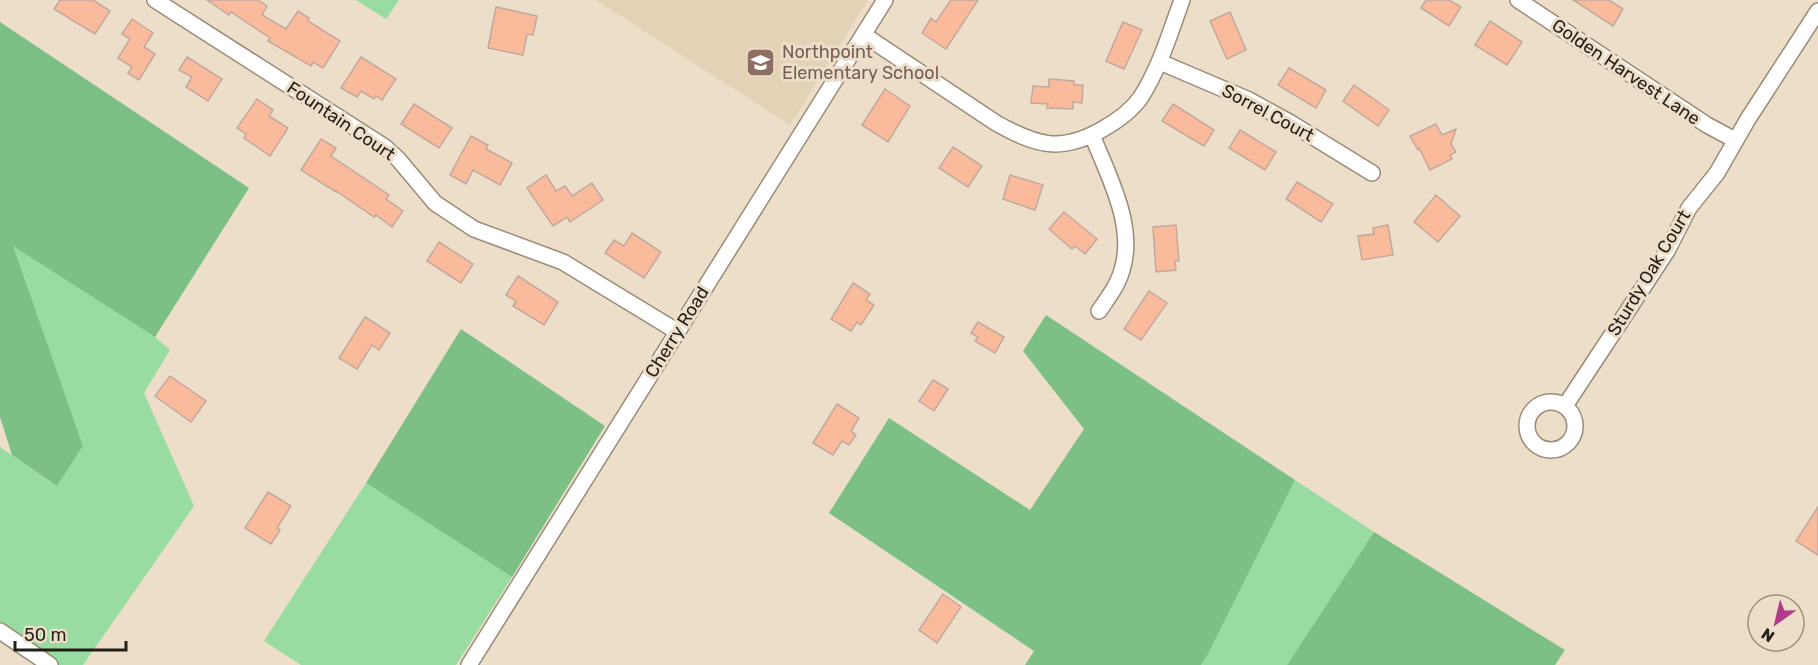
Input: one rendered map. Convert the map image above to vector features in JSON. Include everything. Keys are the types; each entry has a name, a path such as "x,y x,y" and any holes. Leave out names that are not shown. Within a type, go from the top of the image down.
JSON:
{"street":[{"name":"Fountain Court","path":"155,0 385,147 435,203 474,229 563,262 678,332"},
{"name":"Cherry Road","path":"470,665 885,0"},
{"path":"864,34 996,123 1018,135 1053,144 1081,140 1092,135 1125,114 1139,100 1160,62 1182,0"},
{"name":"Golden Harvest Lane","path":"1518,0 1707,125 1735,140"},
{"name":"Sturdy Oak Court","path":"1564,406 1667,251 1689,208 1727,159 1735,140 1818,11"},
{"name":"Sorrel Court","path":"1160,62 1249,100 1372,172"},
{"path":"1092,135 1118,203 1127,240 1122,270 1113,290 1099,310"},
{"path":"0,631 50,665"}],"shaded area":[{"name":"Northpoint Elementary School","path":"596,0 868,0 790,125"}],"green space":[{"path":"356,0 399,0 386,19"},
{"path":"0,22 249,188 155,337 13,246 83,446 57,486 12,455 0,417"},
{"path":"12,245 155,337 170,350 144,393 194,506 83,665 58,665 0,626 0,447 57,486 83,446"},
{"path":"1046,315 1295,480 1201,665 1025,665 1034,651 829,513 889,418 1030,510 1084,429 1023,351"},
{"path":"461,329 605,426 512,577 366,483"},
{"path":"1295,480 1374,532 1287,665 1201,665 1208,654"},
{"path":"366,483 512,577 456,665 301,665 264,641"},
{"path":"1374,532 1565,650 1555,665 1287,665"}],"building":[{"path":"60,0 93,0 110,11 95,34 54,9"},
{"path":"207,0 258,0 267,6 262,15 286,29 298,11 309,18 308,21 340,41 323,68 313,62 311,66 268,41 270,38 231,12 229,15"},
{"path":"951,0 978,0 946,49 922,33 931,18 936,22"},
{"path":"1426,0 1449,0 1461,7 1449,26 1421,8"},
{"path":"1573,0 1609,0 1623,9 1613,26"},
{"path":"496,7 537,16 533,35 527,34 523,55 488,48"},
{"path":"1230,12 1246,50 1227,59 1210,21"},
{"path":"132,19 153,33 144,47 155,54 139,80 128,73 132,67 118,58 130,39 122,34"},
{"path":"1490,21 1522,42 1507,65 1475,45"},
{"path":"1123,22 1142,30 1124,69 1106,61"},
{"path":"187,57 222,79 208,101 186,87 192,77 179,70"},
{"path":"361,57 396,79 382,100 376,96 374,99 361,91 357,97 341,88"},
{"path":"1289,68 1326,90 1316,108 1278,85"},
{"path":"1049,79 1074,81 1074,85 1083,85 1082,103 1073,102 1073,109 1047,108 1048,104 1031,103 1033,86 1049,87"},
{"path":"1354,85 1389,110 1378,126 1343,101"},
{"path":"885,89 910,106 888,142 862,125"},
{"path":"257,99 273,110 269,116 288,128 270,156 244,138 246,134 237,128"},
{"path":"414,104 452,128 439,148 401,124"},
{"path":"1173,104 1214,130 1204,146 1162,121"},
{"path":"1436,124 1442,135 1456,129 1451,144 1456,152 1450,155 1452,159 1430,170 1410,136"},
{"path":"1240,130 1276,152 1265,170 1229,148"},
{"path":"471,136 488,145 486,149 512,163 500,185 473,170 466,184 450,175"},
{"path":"321,139 336,148 331,156 389,195 386,199 403,211 392,227 301,170"},
{"path":"953,147 982,166 968,187 939,168"},
{"path":"546,175 556,191 565,186 572,196 592,183 603,200 570,222 567,217 553,226 527,188"},
{"path":"1010,175 1043,185 1035,210 1003,199"},
{"path":"1297,182 1333,204 1321,222 1286,199"},
{"path":"1436,195 1460,216 1438,242 1414,222"},
{"path":"1064,212 1097,239 1085,254 1075,246 1072,249 1049,229"},
{"path":"1176,225 1179,261 1175,261 1176,270 1156,272 1153,227"},
{"path":"1388,225 1393,255 1362,260 1358,236 1374,234 1373,228"},
{"path":"632,233 661,252 644,278 605,253 614,240 624,246"},
{"path":"439,242 473,264 461,283 427,261"},
{"path":"518,276 558,302 544,325 513,306 516,301 506,295"},
{"path":"853,283 870,294 866,300 874,305 861,325 857,322 851,331 831,319"},
{"path":"1149,291 1167,303 1141,340 1124,329"},
{"path":"365,317 390,333 379,350 372,345 357,369 339,358"},
{"path":"978,322 1004,337 995,353 975,341 978,337 971,333"},
{"path":"170,376 206,401 191,422 155,396"},
{"path":"933,380 948,389 934,411 919,401"},
{"path":"837,404 859,418 851,431 856,435 849,445 842,441 833,455 813,443"},
{"path":"268,492 291,506 277,528 280,530 271,544 245,528"},
{"path":"1818,507 1818,555 1796,541"},
{"path":"943,594 961,607 937,643 919,630"}],"place":[{"name":"Northpoint Elementary School","path":"761,62"}]}
